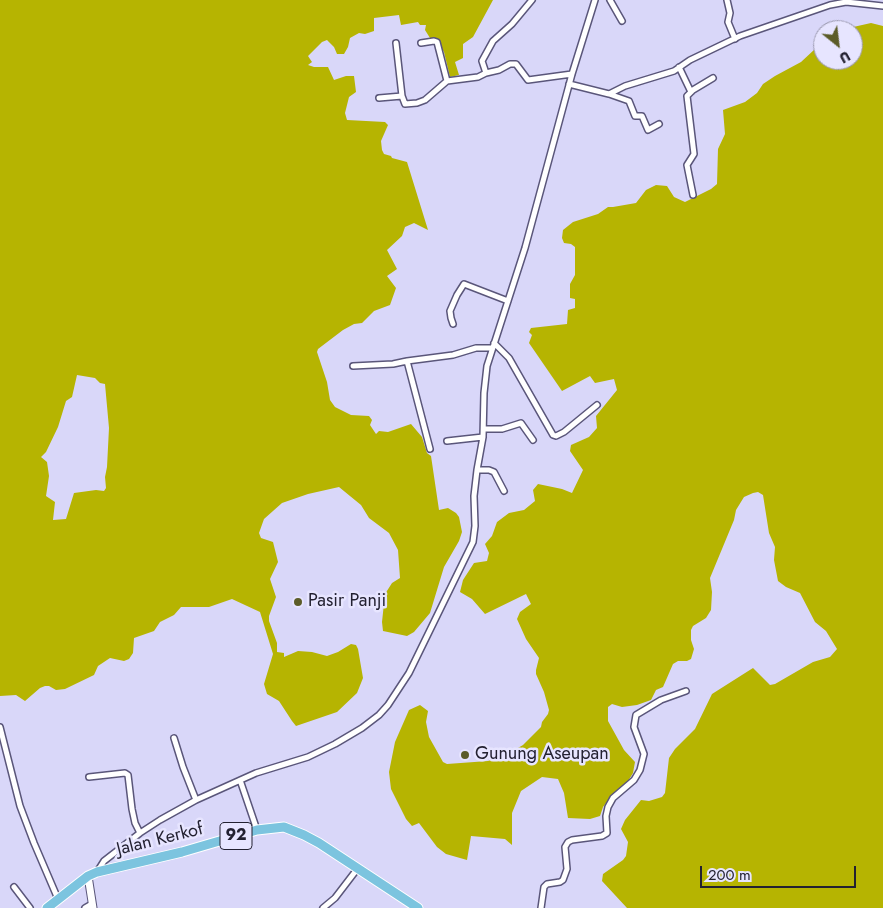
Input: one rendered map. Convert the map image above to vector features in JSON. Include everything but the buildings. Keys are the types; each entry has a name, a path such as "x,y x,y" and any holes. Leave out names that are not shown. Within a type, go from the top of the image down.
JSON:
{"main road":[{"name":"Jalan Kerkof","path":"47,908 93,874 182,852 257,830 284,827 319,843 418,908"}],"street":[{"path":"486,73 482,60 494,41 512,24 532,0"},
{"path":"85,908 92,906 93,874 104,861 140,833 196,800 240,780 308,757 335,744 369,723 388,705 409,673 444,599 470,550 475,535 474,496 484,438 484,393 487,366 527,242 569,84 595,0"},
{"path":"610,0 622,21"},
{"path":"727,0 730,14 728,22 735,39"},
{"path":"609,94 625,86 663,75 735,39 772,24 836,3 865,3 883,6"},
{"path":"421,43 434,40 437,42 447,81"},
{"path":"396,43 402,96 405,104 422,102 447,81 476,77 514,64 528,80 572,74"},
{"path":"679,67 691,92"},
{"path":"693,194 687,165 694,154 687,100 688,94 714,78"},
{"path":"569,84 629,100 635,116 642,116 648,130 660,124"},
{"path":"379,98 402,96"},
{"path":"453,324 450,315 452,306 461,286 464,284 508,301"},
{"path":"354,366 393,364 453,355 493,346 509,358 553,435 556,436 564,432 597,405"},
{"path":"406,361 430,449"},
{"path":"484,429 502,429 522,423 533,440"},
{"path":"446,441 484,438"},
{"path":"477,470 494,472 504,491"},
{"path":"541,908 544,887 547,884 564,880 567,869 565,847 568,842 602,836 607,833 606,816 608,807 613,798 634,780 640,770 644,754 634,727 636,715 661,700 686,691"},
{"path":"0,727 20,806 58,899"},
{"path":"174,738 182,767 196,800"},
{"path":"89,777 125,773 129,775 132,809 135,823 140,833"},
{"path":"240,780 257,830"},
{"path":"323,908 335,898 358,868"},
{"path":"14,887 30,908"}],"shaded area":[{"path":"0,0 493,0 473,37 463,44 463,58 455,62 459,75 450,77 444,52 437,40 430,38 425,30 426,25 420,25 418,22 401,25 399,15 374,18 374,31 365,34 359,33 350,38 344,54 337,54 334,47 327,40 322,42 308,56 312,62 308,65 328,67 334,80 346,76 354,76 356,92 349,97 345,113 347,120 385,122 388,125 381,141 382,150 384,154 392,158 407,162 428,230 414,223 405,227 402,236 387,250 397,269 387,276 396,288 390,305 374,311 362,323 354,324 343,330 318,349 317,352 327,382 330,400 335,407 351,415 369,416 372,420 370,425 376,434 379,431 388,432 411,424 422,437 427,453 431,456 439,510 448,508 459,517 462,532 444,567 430,613 414,632 407,636 383,631 385,594 392,583 400,578 398,550 389,533 369,518 361,505 339,487 308,494 282,503 264,519 259,533 261,538 273,542 278,562 270,579 276,597 269,616 277,643 277,652 284,653 284,657 298,651 327,656 351,644 356,645 358,649 363,678 357,693 337,712 296,726 279,701 267,694 264,684 273,654 260,612 232,599 209,607 181,607 174,615 160,622 154,631 134,638 133,653 129,659 124,661 110,658 98,666 94,675 65,689 56,690 45,686 25,701 16,695 0,696","holes":["77,375 95,378 100,383 105,384 109,428 105,477 106,488 104,491 96,490 74,493 66,519 53,520 55,502 46,496 49,476 47,462 41,457 46,452 58,427 66,401 72,397"]},
{"path":"871,23 883,26 883,908 627,908 602,881 603,874 626,856 628,842 621,829 625,820 641,800 649,801 662,797 665,793 669,758 675,749 695,729 712,694 753,668 770,685 775,684 813,662 830,657 837,649 826,631 815,622 800,593 778,581 774,560 775,547 769,533 763,495 758,492 744,497 736,510 734,520 710,578 712,592 711,610 706,618 693,626 691,630 691,640 694,649 691,659 678,661 673,664 663,687 656,690 651,700 637,705 622,707 612,704 608,707 608,721 624,750 635,762 633,773 625,786 619,788 612,795 603,807 600,816 590,819 568,818 564,793 558,779 542,777 521,791 512,813 512,845 505,839 471,836 467,860 446,854 437,847 419,823 412,826 406,819 391,789 389,772 395,742 409,710 420,705 428,711 426,722 429,737 443,762 447,764 488,761 506,755 523,745 541,727 549,710 536,674 539,658 526,639 517,619 520,612 531,604 526,594 485,614 472,599 460,592 463,580 474,563 487,561 489,553 485,544 492,536 497,522 509,513 524,510 535,501 533,490 538,484 572,493 583,470 570,451 571,445 589,437 597,428 596,416 617,390 614,379 595,383 590,376 562,391 529,343 532,335 529,332 531,328 567,324 568,310 575,308 575,299 570,298 570,284 575,275 575,247 564,243 562,238 563,230 573,222 598,214 608,207 636,203 646,190 656,185 667,186 674,197 685,202 711,189 717,184 718,149 725,134 723,110 745,102 757,93 763,84 801,62 813,51 813,70 863,70 863,25"}],"place":[{"name":"Pasir Panji","path":"298,602"},
{"name":"Gunung Aseupan","path":"465,755"}]}
